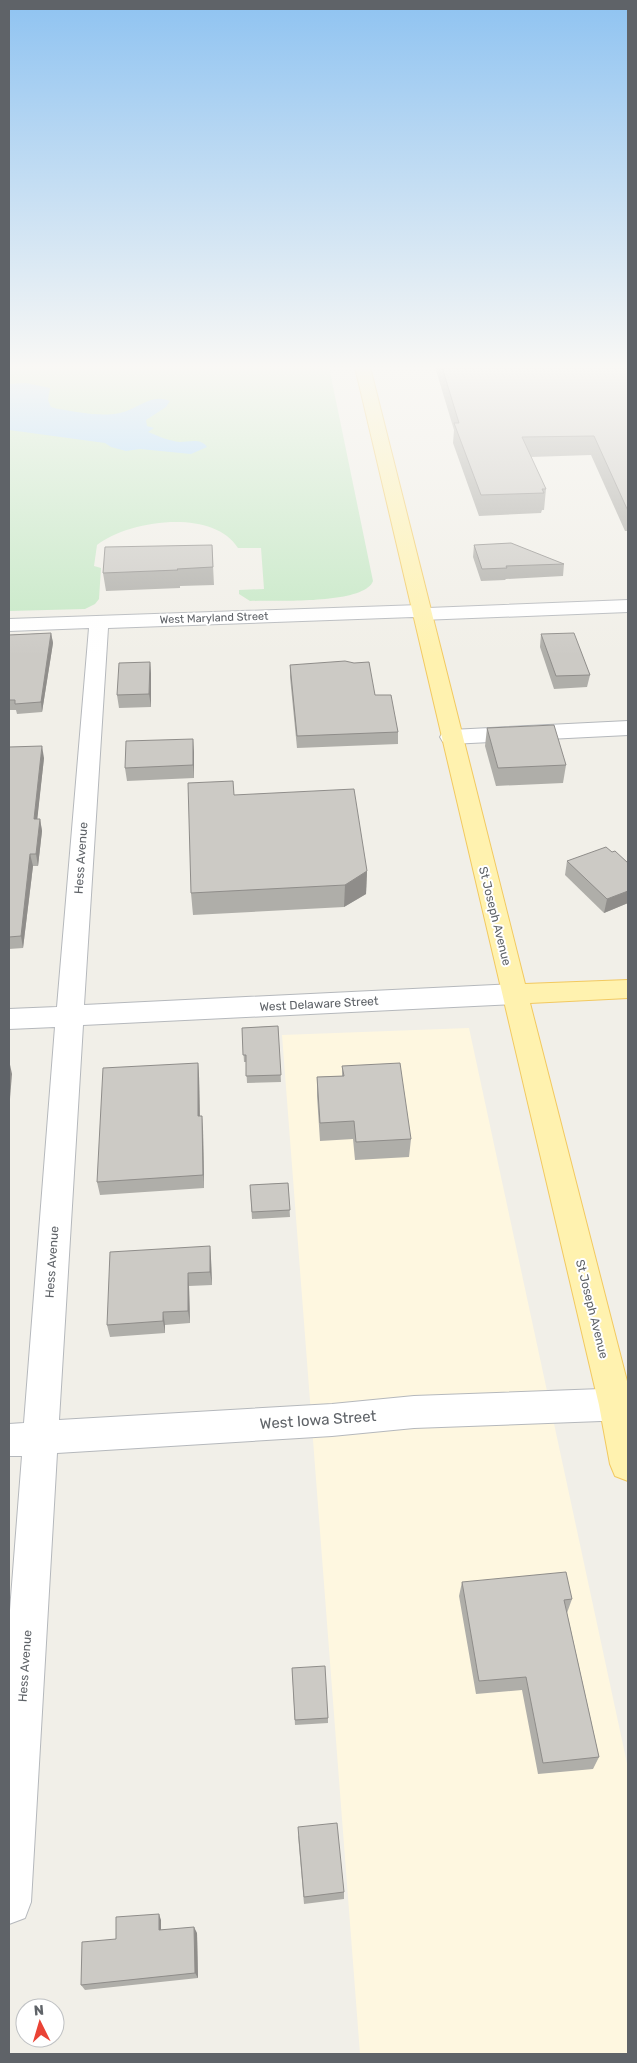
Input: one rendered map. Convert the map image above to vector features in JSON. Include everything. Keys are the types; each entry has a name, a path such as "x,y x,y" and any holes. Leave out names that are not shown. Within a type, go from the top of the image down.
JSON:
{"main road":[{"name":"St Joseph Avenue","path":"385,463 514,994 622,1404 628,1464"},
{"name":"West Delaware Street","path":"514,994 628,989"}],"street":[{"name":"West Maryland Street","path":"9,625 628,606"},
{"name":"Hess Avenue","path":"9,1902 25,1439 53,1243 98,622"},
{"path":"451,736 628,728"},
{"name":"West Delaware Street","path":"9,1019 514,994"},
{"name":"West Iowa Street","path":"25,1439 332,1420 414,1412 622,1404"}],"shaded area":[{"path":"469,1028 628,1768 628,2054 360,2054 282,1035"}],"green space":[{"path":"9,463 349,463 373,581 366,589 337,598 318,600 250,601 239,594 239,590 264,589 261,548 238,548 226,535 210,527 191,523 170,522 149,524 129,529 111,536 97,545 94,566 101,568 99,599 95,604 85,609 9,611"}],"building":[{"path":"469,463 534,463 546,489 542,489 544,493 481,495"},
{"path":"606,463 628,463 628,511"},
{"path":"511,543 564,564 506,566 507,568 482,569 474,545"},
{"path":"212,545 213,567 103,573 105,547"},
{"path":"51,633 41,702 15,704 15,700 9,700 9,635"},
{"path":"574,633 590,675 556,676 541,634"},
{"path":"345,661 354,663 369,662 375,695 391,695 398,732 297,736 290,665"},
{"path":"150,662 149,694 117,695 119,663"},
{"path":"554,725 566,765 498,768 487,728"},
{"path":"193,739 193,765 125,768 126,741"},
{"path":"42,746 34,819 40,819 36,854 30,854 21,936 9,937 9,747"},
{"path":"233,781 234,795 354,789 367,871 345,885 191,893 188,783"},
{"path":"606,847 612,852 615,851 628,863 628,891 607,899 567,861"},
{"path":"278,1026 281,1075 246,1076 246,1055 243,1055 242,1028"},
{"path":"198,1063 198,1116 202,1116 203,1175 97,1182 103,1068"},
{"path":"400,1063 411,1139 356,1142 354,1121 320,1123 317,1077 344,1076 342,1066"},
{"path":"288,1183 290,1210 252,1212 250,1185"},
{"path":"210,1246 210,1272 188,1273 188,1311 163,1312 163,1321 107,1325 110,1252"},
{"path":"566,1572 572,1599 564,1600 599,1757 543,1763 526,1677 479,1681 462,1582"},
{"path":"325,1666 328,1718 295,1720 292,1668"},
{"path":"337,1823 344,1892 304,1897 298,1827"},
{"path":"159,1914 159,1930 194,1927 195,1973 81,1985 82,1942 116,1939 116,1917"}]}
